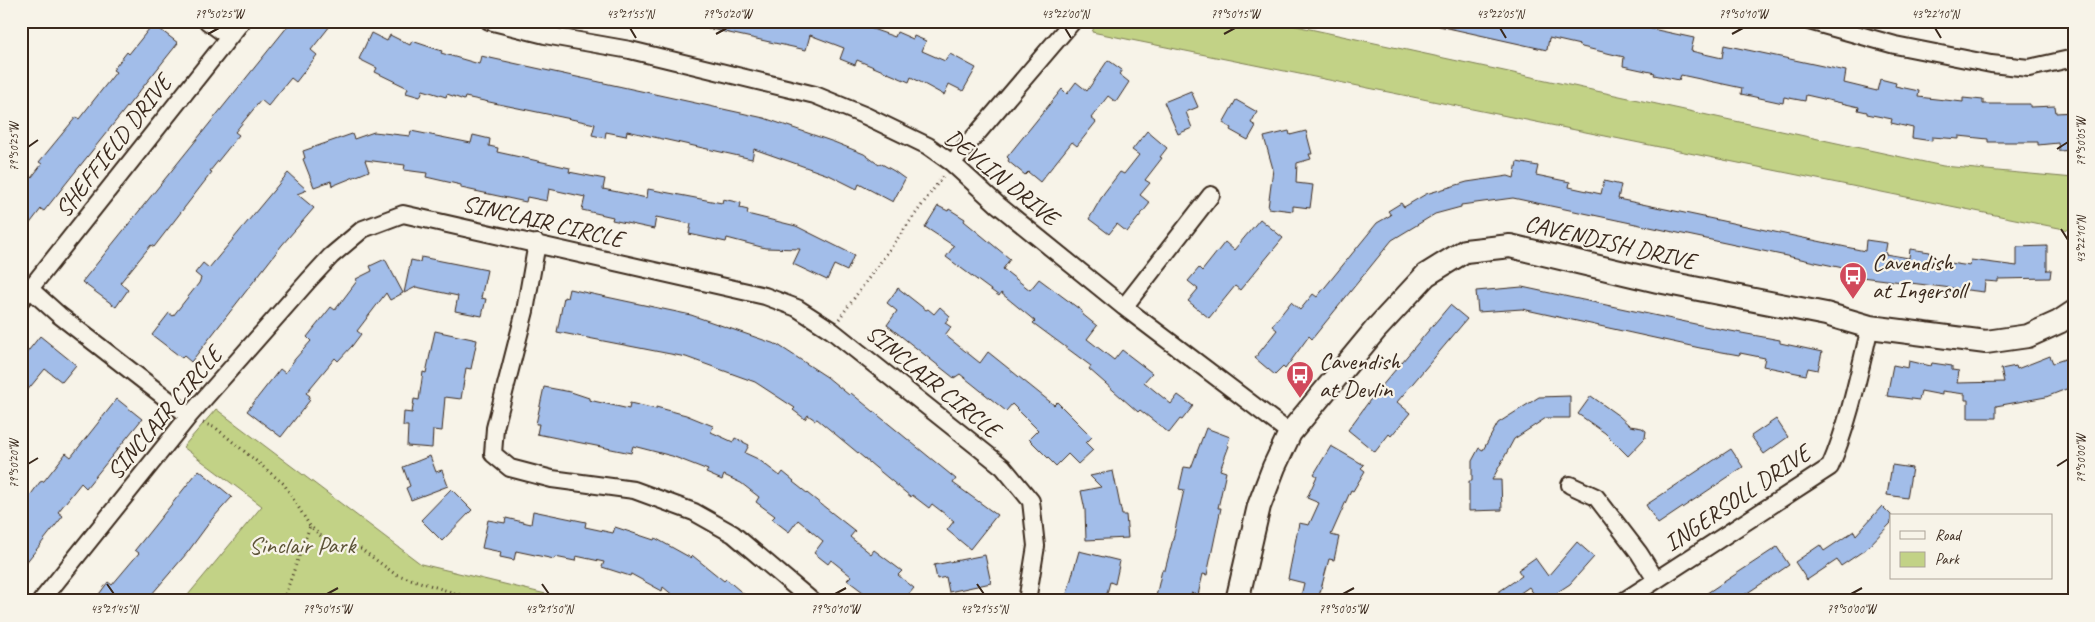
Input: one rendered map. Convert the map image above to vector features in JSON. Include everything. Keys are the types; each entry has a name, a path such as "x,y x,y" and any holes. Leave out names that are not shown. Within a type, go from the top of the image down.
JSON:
{"street":[{"path":"207,21 229,37"},
{"name":"SHEFFIELD DRIVE","path":"26,294 242,21"},
{"name":"DEVLIN DRIVE","path":"489,21 545,35 630,50 814,95 866,116 928,146 952,163 998,205 1124,307 1290,433"},
{"path":"952,163 1073,21"},
{"path":"1808,21 1895,45 1991,64 2029,68 2074,58"},
{"path":"1124,307 1211,195"},
{"name":"SINCLAIR CIRCLE","path":"41,601 189,416 331,256 363,229 403,214 765,296 797,308 831,330 1003,467 1032,501 1036,546 1027,601"},
{"path":"537,243 525,311 495,428 494,454 510,468 552,479 634,490 694,512 733,534 812,601"},
{"name":"CAVENDISH DRIVE","path":"1237,601 1259,506 1290,433 1376,329 1426,275 1465,252 1510,246 1658,281 1826,314 1870,327 1986,342 2028,336 2059,322 2074,312"},
{"path":"26,294 60,315 189,416"},
{"name":"INGERSOLL DRIVE","path":"1624,601 1830,467 1837,450 1861,366 1870,327"},
{"path":"1570,485 1596,497 1639,552 1656,580"}],"path":[{"path":"831,330 952,163"},
{"path":"189,416 216,428 284,484 310,526 334,548 362,549 395,574 479,601"},
{"path":"303,601 285,594 310,526"}],"green space":[{"path":"1097,21 1273,21 1943,166 2074,178 2074,231 1092,32"},
{"name":"Sinclair Park","path":"216,409 421,564 575,601 183,601 262,506 183,447"}],"building":[{"path":"292,21 334,21 311,50 317,55 296,82 291,78 268,106 261,100 235,132 239,135 210,171 212,172 154,247 151,245 120,283 128,290 116,307 82,282"},
{"path":"703,21 850,21 895,37 897,32 913,39 914,36 926,41 922,51 945,61 950,54 976,68 963,91 949,84 944,95 911,77 909,82 857,60 855,65 840,59 844,48 810,35 806,50 702,27"},
{"path":"1439,21 1615,21 1694,38 1691,51 1722,58 1724,45 1846,71 1844,83 1877,91 1880,79 1896,83 1895,86 1919,91 1918,97 1963,102 1963,98 1983,100 1983,104 2030,104 2030,107 2055,106 2056,113 2074,112 2074,150 2059,151 2058,143 2038,145 2038,142 1988,142 1988,139 1959,136 1959,139 1932,137 1932,141 1912,138 1913,128 1891,123 1892,119 1867,114 1867,112 1858,110 1859,107 1806,95 1805,101 1784,97 1783,103 1741,94 1742,88 1681,75 1679,80 1654,75 1655,73 1623,66 1624,57 1580,45 1549,38 1547,50 1439,26"},
{"path":"153,24 178,43 44,211 41,209 21,235 21,191 42,164 39,162 76,117 79,119 116,72 113,70 127,52 129,54"},
{"path":"371,33 387,41 390,35 410,45 412,41 442,51 441,53 479,64 481,56 764,118 864,154 879,165 880,163 905,179 893,202 859,184 857,189 831,176 754,149 752,159 627,131 626,136 606,132 605,138 592,135 595,124 465,97 464,100 447,94 446,97 423,90 420,97 406,93 408,88 375,72 377,68 359,59"},
{"path":"1108,60 1122,70 1119,74 1129,82 1116,102 1108,96 1091,118 1096,122 1077,146 1072,142 1040,182 1028,172 1025,175 1008,161 1007,157 1062,89 1067,94 1076,82 1087,91"},
{"path":"1191,91 1198,107 1186,112 1192,128 1178,134 1164,102"},
{"path":"1236,100 1257,112 1251,123 1256,126 1248,140 1230,130 1231,128 1223,123"},
{"path":"411,131 471,143 473,135 490,139 489,146 498,148 497,152 570,168 569,172 605,179 603,189 647,198 648,189 722,203 723,199 741,203 740,208 748,210 747,214 796,226 854,255 847,271 834,265 827,280 793,264 800,249 765,248 727,238 726,242 689,234 691,224 656,217 654,229 612,220 613,217 582,210 585,197 549,189 547,201 527,197 526,202 461,188 461,185 426,177 427,173 404,170 405,165 365,160 369,171 332,186 331,181 314,187 303,159 305,158 303,151 352,134 354,139 374,132 410,136"},
{"path":"1147,131 1167,148 1160,157 1162,158 1145,180 1150,183 1140,195 1150,203 1127,232 1117,224 1109,234 1089,219 1104,193 1120,172 1124,174 1139,155 1132,150"},
{"path":"1289,131 1290,135 1306,131 1312,154 1309,154 1311,159 1297,163 1296,183 1313,185 1310,208 1293,206 1293,211 1268,208 1273,169 1264,137"},
{"path":"1517,162 1538,166 1536,175 1570,182 1569,187 1601,194 1604,181 1621,185 1618,199 1865,251 1866,240 1887,243 1885,254 1909,258 1910,249 1930,252 1929,260 1970,266 1971,260 2017,266 2017,247 2047,246 2047,270 2051,270 2050,278 1998,279 1998,282 1985,281 1984,292 1861,277 1862,272 1513,198 1461,205 1461,207 1435,214 1392,240 1312,339 1309,336 1285,369 1283,367 1275,375 1255,358 1277,330 1272,326 1291,302 1300,310 1313,294 1317,297 1377,223 1391,215 1388,211 1401,203 1404,207 1426,194 1467,182 1508,176 1514,178"},
{"path":"288,173 307,190 297,194 314,208 282,245 191,362 184,356 182,358 152,335 169,313 173,316 199,283 201,278 195,273 203,263 209,268"},
{"path":"938,206 948,211 949,209 965,219 964,221 1010,259 1003,269 1030,290 1039,279 1082,311 1081,313 1097,326 1087,339 1114,360 1122,350 1152,373 1144,382 1171,404 1178,395 1193,406 1182,420 1180,419 1169,433 1140,410 1138,412 1089,369 1091,366 1033,323 1035,321 1001,293 999,296 946,257 954,246 925,227"},
{"path":"1260,219 1283,238 1240,290 1235,286 1209,318 1188,301 1198,289 1188,281 1199,268 1202,271 1225,242 1234,250"},
{"path":"421,257 487,270 481,298 486,299 482,316 455,311 458,296 416,287 404,293 411,260 420,262"},
{"path":"385,259 403,293 390,300 386,293 357,331 361,334 352,346 338,361 335,358 306,393 310,396 308,399 310,400 281,437 247,411 280,369 285,373 311,341 307,337 331,307 335,310 357,281 356,279 372,271 370,266"},
{"path":"1522,287 1714,328 1780,340 1780,343 1822,352 1818,370 1808,368 1806,375 1763,366 1765,358 1700,348 1522,309 1478,312 1476,291"},
{"path":"898,288 926,310 928,309 934,314 940,307 950,316 945,323 951,327 945,335 980,363 988,352 1054,405 1057,402 1092,437 1086,443 1093,450 1078,464 1068,454 1056,466 1029,439 1038,430 1012,404 1006,411 960,374 954,378 887,325 897,311 887,303"},
{"path":"569,289 691,315 778,345 827,377 849,395 851,393 956,479 953,483 997,515 970,549 947,530 954,521 932,504 929,508 912,495 911,497 817,419 815,420 808,415 805,419 793,410 795,408 755,382 686,357 557,332 564,297 567,298"},
{"path":"1450,305 1467,319 1397,402 1410,413 1391,436 1389,434 1375,452 1348,430 1370,400"},
{"path":"435,331 477,340 471,369 466,368 461,399 445,397 442,431 433,430 432,448 407,446 408,426 403,426 404,412 412,413 414,399 419,400 423,372 426,373"},
{"path":"40,336 76,365 62,382 45,369 21,398 21,360"},
{"path":"2050,356 2053,363 2065,359 2074,386 2046,397 1996,406 1996,418 1968,418 1968,400 1965,400 1965,394 1942,391 1942,395 1921,391 1919,400 1887,396 1893,365 1908,368 1909,361 1931,366 1932,363 1952,366 1952,370 1959,371 1957,383 2004,382 2001,369 2016,366 2017,369"},
{"path":"544,387 571,392 589,398 589,400 629,409 630,403 656,409 656,407 686,415 713,426 711,432 733,442 735,438 749,445 745,453 758,459 780,476 783,472 855,531 850,537 871,554 874,550 902,571 898,575 914,588 903,601 875,601 847,580 851,576 831,560 828,564 814,553 823,541 798,520 789,532 772,519 775,516 756,502 759,497 741,483 724,475 722,480 706,473 708,470 672,456 633,446 631,453 537,434 539,424 536,424"},
{"path":"1570,396 1570,418 1546,418 1514,439 1492,480 1501,480 1502,510 1469,511 1469,481 1472,481 1472,461 1479,448 1483,450 1498,423 1539,397"},
{"path":"1591,396 1630,426 1642,428 1646,431 1645,438 1628,456 1605,433 1578,414"},
{"path":"117,399 142,419 86,488 81,483 58,512 63,516 21,569 21,508 40,482 44,481 66,453 71,457"},
{"path":"1776,419 1788,437 1764,454 1751,436"},
{"path":"1206,428 1230,437 1227,445 1229,446 1220,470 1226,472 1218,508 1221,508 1207,575 1203,574 1198,595 1191,593 1189,601 1155,601 1162,570 1165,570 1184,490 1179,489 1184,467 1191,468"},
{"path":"1331,446 1364,465 1361,468 1365,471 1353,491 1351,490 1331,535 1339,537 1334,560 1329,559 1318,600 1301,596 1304,583 1288,579 1299,523 1309,525 1319,503 1307,498 1317,476 1314,474"},
{"path":"1731,449 1743,467 1658,524 1646,505"},
{"path":"430,456 436,472 442,470 448,486 411,500 406,488 410,486 403,467"},
{"path":"1892,465 1912,468 1907,498 1887,495"},
{"path":"199,470 232,497 146,601 141,601 133,594 127,601 94,601 108,582 112,585 139,553 135,550"},
{"path":"1113,471 1122,515 1126,515 1128,538 1086,540 1085,510 1081,491 1101,487 1090,476"},
{"path":"451,489 472,510 442,541 421,520"},
{"path":"1882,506 1890,514 1890,524 1866,549 1841,566 1837,560 1807,580 1795,562 1820,545 1824,551 1854,531 1856,535"},
{"path":"533,511 586,522 585,527 613,533 615,527 654,540 655,538 691,558 693,556 724,581 726,579 752,601 680,601 663,587 662,591 631,574 630,576 602,567 604,562 576,556 575,561 555,557 554,559 516,551 514,560 500,557 501,552 482,548 488,520 505,523 506,518 531,524"},
{"path":"1577,542 1594,557 1570,584 1544,601 1539,601 1529,587 1509,601 1485,601 1522,576 1518,570 1535,558 1548,576"},
{"path":"1777,547 1789,565 1764,582 1735,601 1695,601"},
{"path":"1079,551 1120,561 1115,584 1110,582 1105,601 1072,601 1072,599 1066,597"},
{"path":"985,555 991,583 949,592 946,577 937,579 934,565"}],"place":[{"name":"Cavendish at Ingersoll","path":"1853,300"},
{"name":"Cavendish at Devlin","path":"1300,399"}]}
